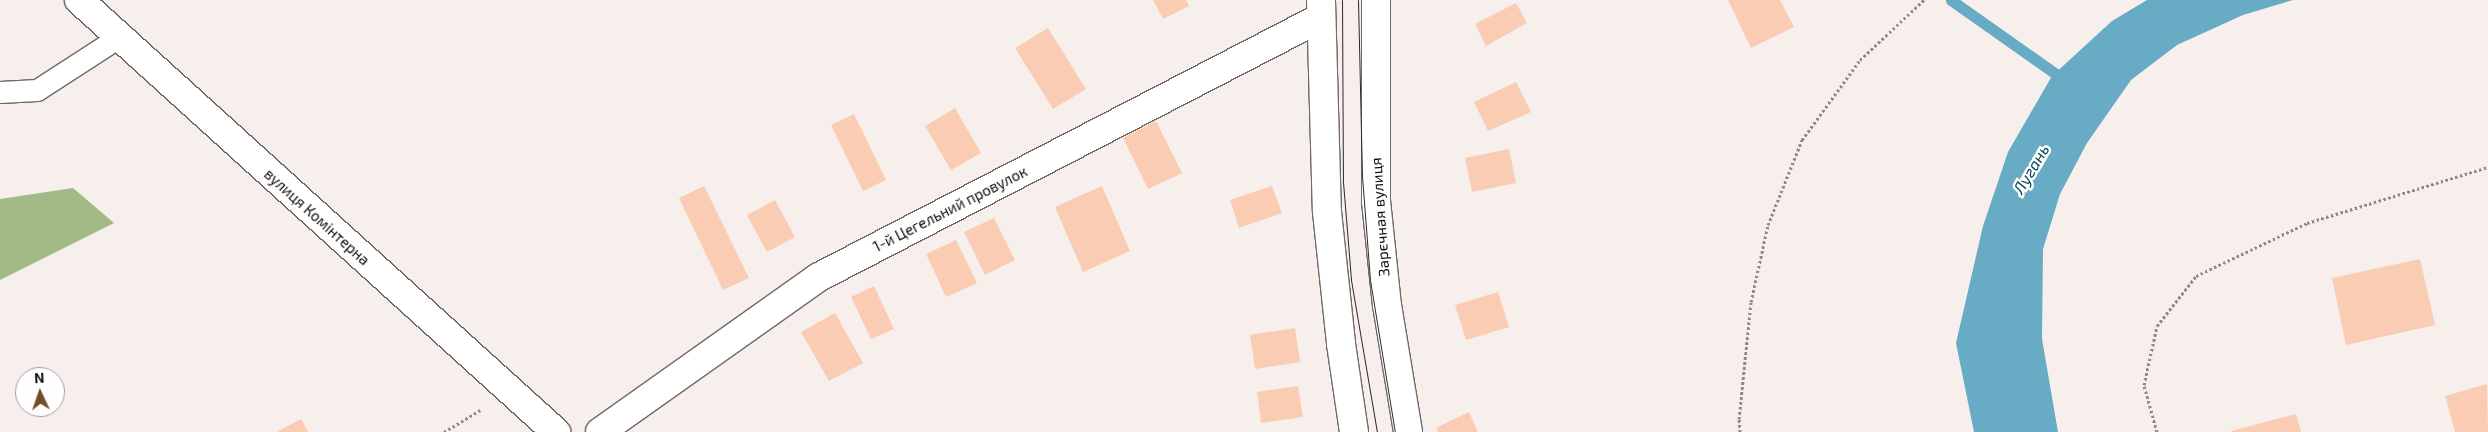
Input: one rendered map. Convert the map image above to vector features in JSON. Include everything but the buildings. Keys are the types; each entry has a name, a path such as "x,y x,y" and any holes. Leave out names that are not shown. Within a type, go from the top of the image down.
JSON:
{"street":[{"name":"вулиця Комінтерна","path":"79,0 509,392 556,432"},
{"name":"Зарєчная вулиця","path":"1376,0 1376,201 1388,305 1408,432"},
{"name":"1-й Цегельний провулок","path":"600,432 818,277 1320,9"},
{"path":"1320,9 1327,212 1340,344 1354,432"}],"lane":[{"path":"0,92 37,90 119,36"}],"path":[{"path":"1740,432 1738,419 1753,292 1768,225 1802,140 1860,60 1924,0"},
{"path":"2157,432 2144,385 2156,326 2196,276 2307,223 2488,167"},
{"path":"444,432 509,392"}],"green space":[{"path":"73,188 114,223 0,280 0,199"}],"water":[{"name":"Лугань","path":"2147,0 2293,0 2243,15 2177,45 2131,80 2087,143 2060,194 2043,249 2042,339 2058,432 1974,432 1956,343 1983,226 2008,152 2052,76 2112,21"}],"waterway":[{"path":"1951,0 2066,81"}],"tram line":[{"path":"1342,0 1343,182 1351,280 1377,432"},
{"path":"1358,0 1362,176 1370,280 1395,432"}]}
